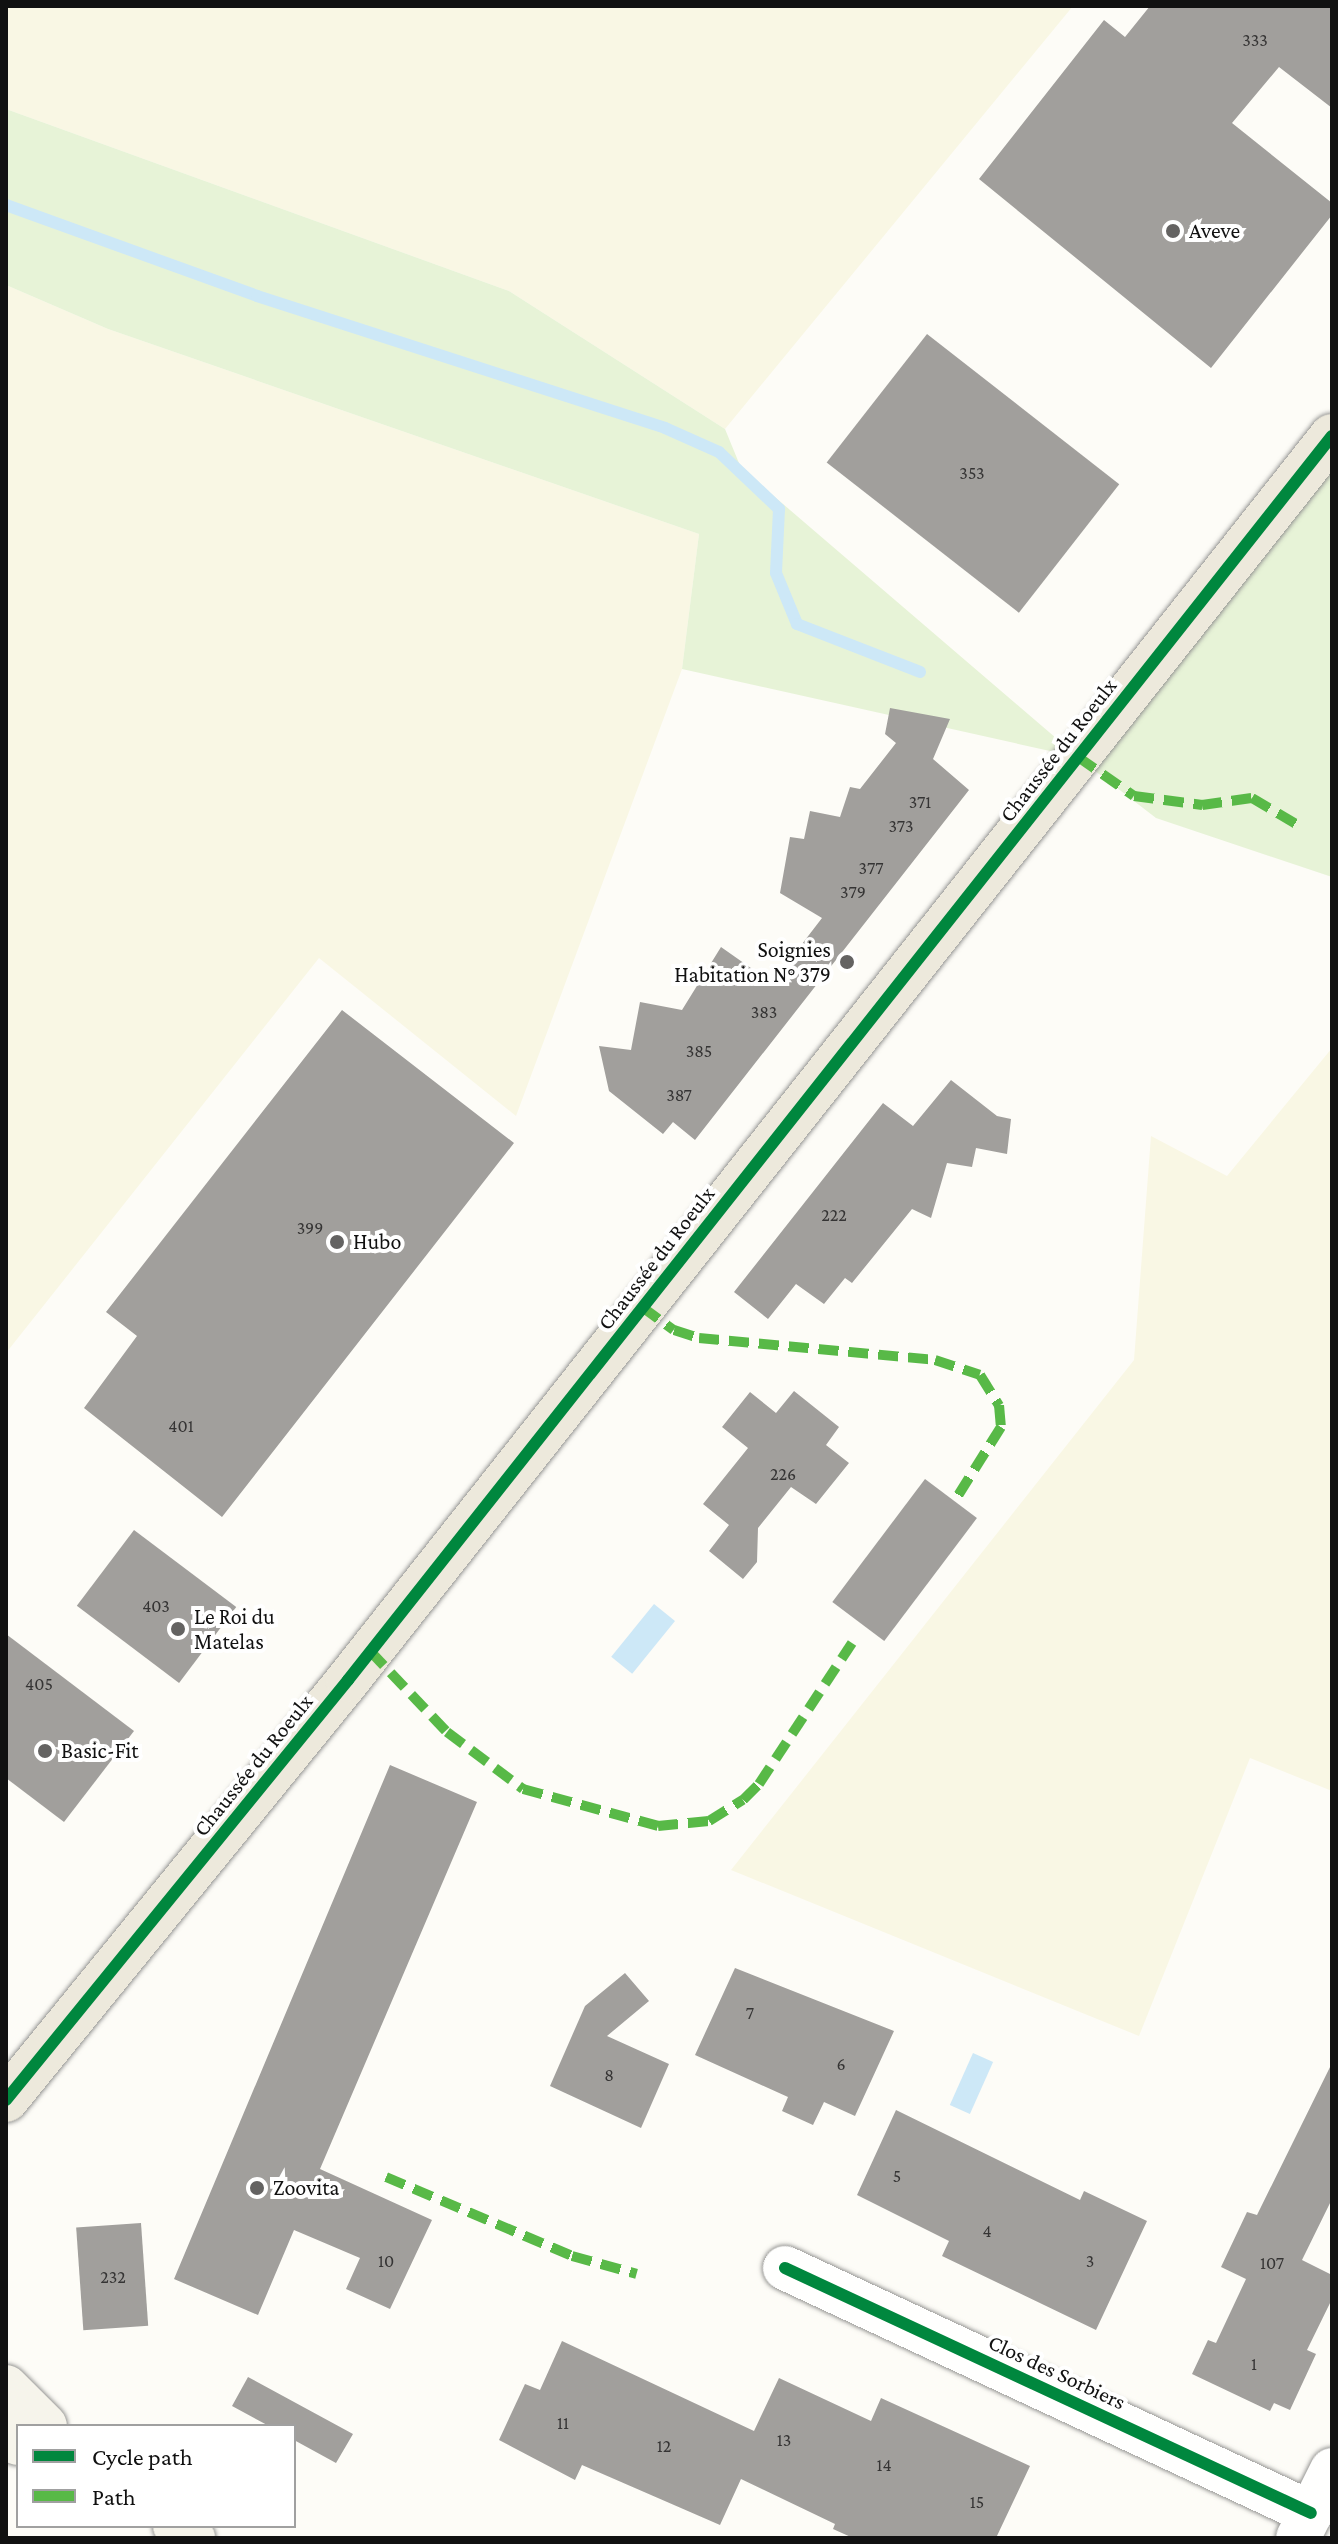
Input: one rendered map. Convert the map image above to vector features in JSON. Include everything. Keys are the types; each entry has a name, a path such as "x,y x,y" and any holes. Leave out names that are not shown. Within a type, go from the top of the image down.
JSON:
{"main road":[{"name":"Chaussée du Roeulx","path":"6,2100 348,1680 1332,436"}],"street":[{"name":"Clos des Sorbiers","path":"785,2268 1304,2525"},
{"path":"1304,2525 1332,2470"}],"shaded area":[{"path":"6,6 1073,6 725,429 509,291 6,109"},
{"path":"6,285 108,329 699,534 682,669 516,1116 319,958 6,1353"},
{"path":"1332,1048 1332,1791 1250,1758 1139,2036 731,1870 1134,1360 1151,1136 1227,1176"}],"green space":[{"path":"6,109 509,291 725,429 741,468 1077,756 1332,436 1332,877 1156,818 1077,757 682,669 699,534 108,329 6,285"}],"water":[{"path":"654,1604 675,1621 632,1674 611,1657"},
{"path":"973,2053 993,2062 970,2114 950,2105"}],"building":[{"path":"1150,6 1332,6 1332,108 1279,67 1232,123 1332,203 1332,215 1211,368 979,179 1104,20 1125,37"},
{"path":"927,334 1119,484 1019,613 827,462"},
{"path":"890,708 950,719 933,759 969,790 695,1140 673,1122 663,1134 609,1091 599,1046 631,1050 640,1002 682,1010 721,947 772,983 822,918 780,893 790,837 804,839 810,811 840,817 850,787 860,789 896,743 885,734"},
{"path":"342,1010 514,1143 222,1517 84,1408 137,1336 106,1312"},
{"path":"951,1080 997,1116 1011,1119 1007,1154 976,1148 972,1167 947,1163 931,1218 912,1209 852,1283 845,1278 824,1304 796,1284 768,1319 734,1292 883,1103 913,1126"},
{"path":"794,1391 839,1427 826,1445 849,1463 816,1504 791,1487 758,1528 757,1562 743,1579 709,1551 729,1525 703,1504 748,1448 722,1427 750,1392 776,1413"},
{"path":"925,1479 977,1518 884,1641 832,1602"},
{"path":"134,1530 236,1607 179,1683 77,1606"},
{"path":"6,1634 134,1731 64,1822 6,1778"},
{"path":"390,1765 477,1802 320,2169 432,2220 390,2309 346,2289 360,2258 294,2230 258,2315 174,2279"},
{"path":"735,1968 894,2031 855,2116 824,2102 813,2125 782,2111 788,2097 695,2055"},
{"path":"625,1973 649,2001 607,2036 669,2064 641,2128 550,2086 585,2006"},
{"path":"1332,2063 1332,2199 1302,2260 1332,2275 1332,2299 1307,2350 1316,2354 1290,2410 1274,2403 1270,2411 1192,2374 1208,2340 1216,2343 1246,2279 1221,2267 1247,2212 1257,2215"},
{"path":"896,2110 1080,2200 1084,2191 1147,2221 1096,2330 942,2256 949,2241 857,2195"},
{"path":"141,2223 148,2326 83,2330 76,2228"},
{"path":"562,2341 754,2431 779,2378 871,2421 881,2398 1030,2466 996,2538 853,2538 833,2529 835,2524 741,2479 720,2525 582,2465 575,2480 499,2440 525,2384 540,2390"},
{"path":"248,2377 353,2434 336,2463 296,2441 296,2424 265,2424 232,2406"}],"waterway":[{"path":"6,205 257,296 665,428 719,452 779,509 776,573 797,624 920,672"}],"marked path":[{"path":"1078,757 1134,796 1202,805 1252,798 1303,828"},
{"path":"642,1307 674,1330 699,1338 935,1360 980,1375 999,1405 1001,1427 954,1502"},
{"path":"370,1651 447,1732 523,1789 658,1826 709,1821 743,1800 759,1784 852,1643"},
{"path":"386,2177 572,2256 637,2274"}],"cycle path":[{"path":"6,2100 348,1680 1332,436"},
{"path":"785,2268 1311,2513"}],"place":[{"name":"Aveve","path":"1173,231"},
{"name":"Soignies Habitation N° 379","path":"847,962"},
{"name":"Hubo","path":"337,1242"},
{"name":"Le Roi du Matelas","path":"178,1629"},
{"name":"Basic-Fit","path":"45,1751"},
{"name":"Zoovita","path":"257,2188"}]}
